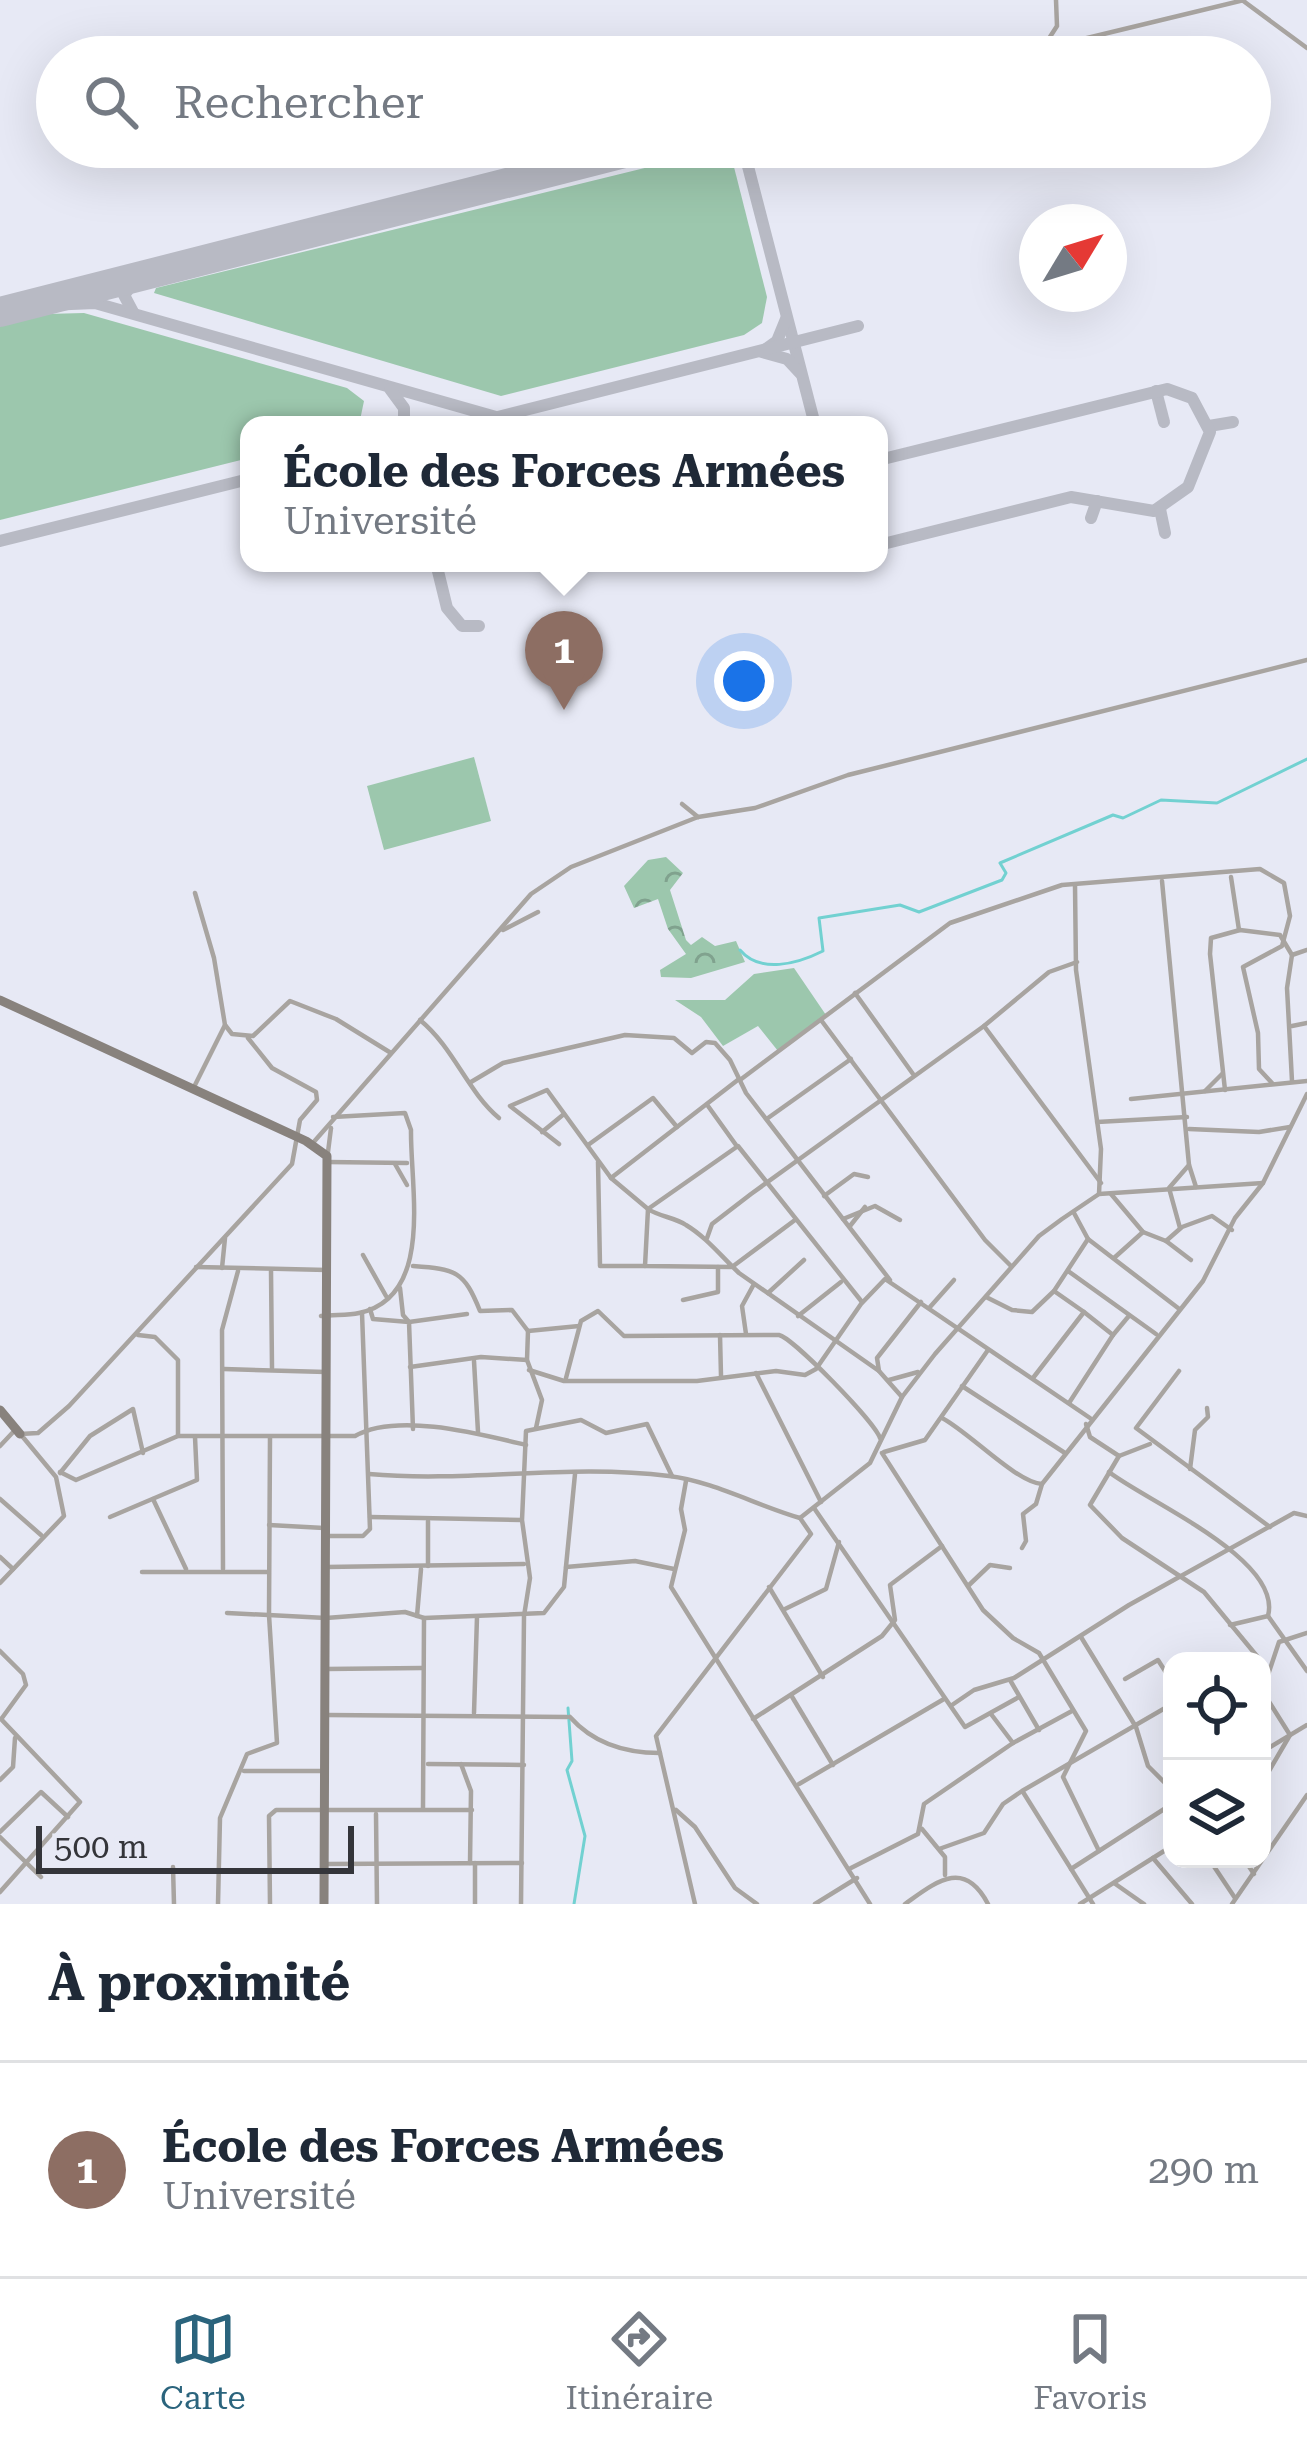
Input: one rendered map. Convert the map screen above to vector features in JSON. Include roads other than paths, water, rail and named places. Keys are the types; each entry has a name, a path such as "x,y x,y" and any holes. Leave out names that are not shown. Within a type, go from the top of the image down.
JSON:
{"street":[{"path":"1050,36 1058,26 1056,0"},
{"path":"1095,36 1243,0 1307,48"},
{"path":"324,1904 324,1315 333,1117 549,879 698,817 755,808 848,775 1307,660"},
{"path":"682,805 698,817"},
{"path":"611,1178 950,923 1053,887 1264,870 1283,883 1290,916 1286,940 1292,955 1287,988 1292,1081"},
{"path":"1230,874 1239,930"},
{"path":"1162,881 1181,1093 1196,1187"},
{"path":"1075,886 1077,962 1102,1184 1099,1194"},
{"path":"193,1089 225,1025 214,958 195,893"},
{"path":"498,932 538,913"},
{"path":"1225,1090 1211,940 1239,930 1286,940"},
{"path":"1272,1083 1259,1069 1258,1033 1244,967 1273,953 1286,940"},
{"path":"1292,955 1307,950"},
{"path":"707,1238 721,1216 984,1026 1049,972 1077,962"},
{"path":"855,994 913,1074"},
{"path":"0,1000 296,1136 328,1159 408,1162"},
{"path":"248,1038 290,1001 349,1026 391,1053"},
{"path":"420,1020 471,1082 483,1106 499,1118"},
{"path":"821,1020 986,1240 1012,1266"},
{"path":"1292,1026 1307,1023"},
{"path":"0,1429 15,1432 48,1426 292,1164 296,1136 316,1092 272,1068 248,1038 225,1025"},
{"path":"984,1026 1102,1184"},
{"path":"471,1082 503,1063 646,1033 677,1039 692,1053 715,1043 890,1280 1069,1403 1088,1421 1090,1437 1119,1456"},
{"path":"767,1118 851,1059"},
{"path":"1272,1083 1292,1064"},
{"path":"1201,1094 1222,1074"},
{"path":"1131,1099 1307,1081"},
{"path":"559,1144 510,1106 544,1089 611,1178 648,1209 707,1238 732,1267 879,1371 902,1397"},
{"path":"1022,1548 1026,1541 1022,1519 1038,1485 1203,1281 1263,1183 1307,1094"},
{"path":"588,1145 653,1098 677,1127"},
{"path":"708,1106 862,1302"},
{"path":"324,1315 370,1309 400,1286 413,1266 410,1130 405,1113 333,1117"},
{"path":"542,1132 564,1114"},
{"path":"1096,1122 1186,1117"},
{"path":"1189,1129 1259,1132 1291,1126"},
{"path":"312,1144 331,1128"},
{"path":"648,1209 737,1147"},
{"path":"598,1159 600,1266 732,1267 795,1220"},
{"path":"395,1163 410,1191"},
{"path":"1169,1188 1190,1165"},
{"path":"824,1196 854,1174 868,1177"},
{"path":"870,1463 902,1397 957,1327 1012,1266 1074,1210 1099,1194 1263,1183"},
{"path":"1169,1188 1180,1228"},
{"path":"1111,1194 1143,1232 1166,1241 1191,1260"},
{"path":"843,1219 875,1206 900,1220"},
{"path":"850,1227 865,1208"},
{"path":"645,1266 648,1209"},
{"path":"1074,1210 1088,1239 1178,1308"},
{"path":"1166,1241 1180,1228 1216,1216 1232,1230"},
{"path":"1114,1258 1143,1232"},
{"path":"222,1268 225,1234"},
{"path":"986,1297 1012,1310 1032,1312 1054,1291 1088,1239"},
{"path":"683,1300 718,1292 717,1253"},
{"path":"363,1255 386,1296"},
{"path":"767,1293 804,1260"},
{"path":"413,1266 450,1268 472,1287 480,1311 512,1310 528,1330 526,1360 542,1400 536,1428"},
{"path":"196,1267 328,1270"},
{"path":"223,1569 221,1330 238,1271"},
{"path":"272,1271 272,1368"},
{"path":"1068,1271 1158,1335"},
{"path":"529,1370 565,1381 805,1375 816,1369 862,1302 880,1282 890,1280"},
{"path":"930,1307 954,1280"},
{"path":"798,1316 842,1282"},
{"path":"746,1334 742,1306 754,1284"},
{"path":"400,1286 403,1315 409,1322 413,1429"},
{"path":"1054,1291 1113,1335"},
{"path":"879,1371 877,1358 921,1300"},
{"path":"370,1309 374,1319 409,1322 467,1314"},
{"path":"565,1381 579,1327 598,1311 624,1336 791,1338 816,1369 854,1401 880,1438"},
{"path":"1033,1378 1084,1312"},
{"path":"269,1526 368,1534 362,1313"},
{"path":"1069,1403 1128,1317"},
{"path":"528,1330 579,1327"},
{"path":"134,1335 155,1337 178,1360 178,1436"},
{"path":"720,1335 721,1376"},
{"path":"800,1518 882,1454 925,1440 988,1350"},
{"path":"474,1360 478,1433"},
{"path":"410,1367 526,1360"},
{"path":"224,1369 327,1372"},
{"path":"1180,1371 1136,1424 1150,1444 1270,1527"},
{"path":"889,1380 922,1372"},
{"path":"756,1373 821,1502"},
{"path":"962,1386 1065,1453"},
{"path":"1190,1470 1195,1430 1208,1417 1207,1408"},
{"path":"0,1582 64,1516 58,1475 90,1436 133,1409 143,1453"},
{"path":"0,1410 58,1475 76,1480 178,1436 327,1438 413,1429 478,1433 526,1445"},
{"path":"942,1418 1038,1485"},
{"path":"520,1904 526,1431 581,1420 606,1433 647,1424 672,1476"},
{"path":"0,1446 15,1432"},
{"path":"110,1517 197,1480 195,1436"},
{"path":"218,1904 220,1817 248,1753 277,1743 269,1615 270,1437"},
{"path":"1150,1444 1119,1456 1090,1505 1122,1538 1184,1575 1253,1652"},
{"path":"882,1454 983,1610 1044,1658 1087,1738 1060,1775 1003,1804 985,1833 939,1850"},
{"path":"368,1474 492,1478 528,1470 672,1476 800,1518 811,1534 712,1657 656,1736 695,1904"},
{"path":"1109,1472 1232,1549 1265,1594 1268,1616 1307,1671"},
{"path":"227,1613 326,1618 405,1612 420,1617 544,1613 559,1597 566,1535 575,1510 574,1474"},
{"path":"686,1481 681,1509 686,1530 671,1587 712,1657 799,1784 870,1904"},
{"path":"0,1499 42,1537"},
{"path":"153,1499 186,1569"},
{"path":"814,1508 965,1727 1019,1696"},
{"path":"952,1706 974,1690 1010,1680 1294,1513 1307,1516"},
{"path":"370,1517 522,1520"},
{"path":"423,1809 426,1764 420,1617 428,1521"},
{"path":"783,1609 796,1609 826,1589 839,1542"},
{"path":"753,1719 882,1636 895,1620 890,1585 942,1546"},
{"path":"0,1557 13,1569"},
{"path":"564,1567 635,1561 674,1569"},
{"path":"326,1568 526,1564"},
{"path":"968,1586 990,1565 1010,1568"},
{"path":"142,1572 269,1572"},
{"path":"769,1587 823,1677"},
{"path":"1228,1625 1268,1616"},
{"path":"473,1715 477,1617"},
{"path":"1271,1658 1283,1640 1307,1633"},
{"path":"1080,1637 1136,1727 1148,1766 1163,1781"},
{"path":"0,1651 26,1680 1,1716 80,1802 0,1892"},
{"path":"1125,1679 1158,1660 1163,1668"},
{"path":"326,1669 423,1668"},
{"path":"1010,1680 1039,1730"},
{"path":"791,1695 833,1765"},
{"path":"799,1784 882,1731 945,1699"},
{"path":"1271,1706 1290,1735"},
{"path":"1066,1766 1163,1710"},
{"path":"905,1904 944,1875 947,1864 922,1828 925,1804 1013,1743 1072,1711"},
{"path":"991,1713 1013,1743"},
{"path":"326,1715 568,1717 589,1736 623,1750 659,1753"},
{"path":"1271,1747 1307,1724"},
{"path":"0,1780 13,1767 15,1734"},
{"path":"1271,1768 1290,1735"},
{"path":"426,1764 524,1765"},
{"path":"461,1764 472,1810 475,1904"},
{"path":"244,1771 326,1771"},
{"path":"1060,1775 1099,1851"},
{"path":"51,1800 65,1786"},
{"path":"1022,1791 1092,1901"},
{"path":"41,1877 0,1835 38,1795 51,1800 68,1817"},
{"path":"1214,1868 1233,1901 1304,1809 1307,1795"},
{"path":"673,1808 695,1827 735,1888 757,1904"},
{"path":"270,1904 272,1812 472,1810"},
{"path":"1070,1870 1163,1810"},
{"path":"376,1812 377,1904"},
{"path":"851,1868 922,1828"},
{"path":"1080,1904 1092,1901 1163,1852"},
{"path":"1153,1858 1192,1904"},
{"path":"326,1864 521,1863"},
{"path":"173,1867 174,1904"},
{"path":"1250,1868 1254,1874"},
{"path":"944,1875 973,1883 988,1904"},
{"path":"815,1904 857,1878"},
{"path":"1114,1882 1144,1904"}],"waterway":[{"path":"740,950 768,964 802,960 823,951 819,918 900,905 919,912 1002,880 1006,873 1000,863 1113,815 1123,818 1161,800 1217,803 1307,759"},
{"path":"568,1708 572,1761 567,1770 585,1836 574,1904"}],"place":[{"name":"École des Forces Armées","path":"564,710"}]}
